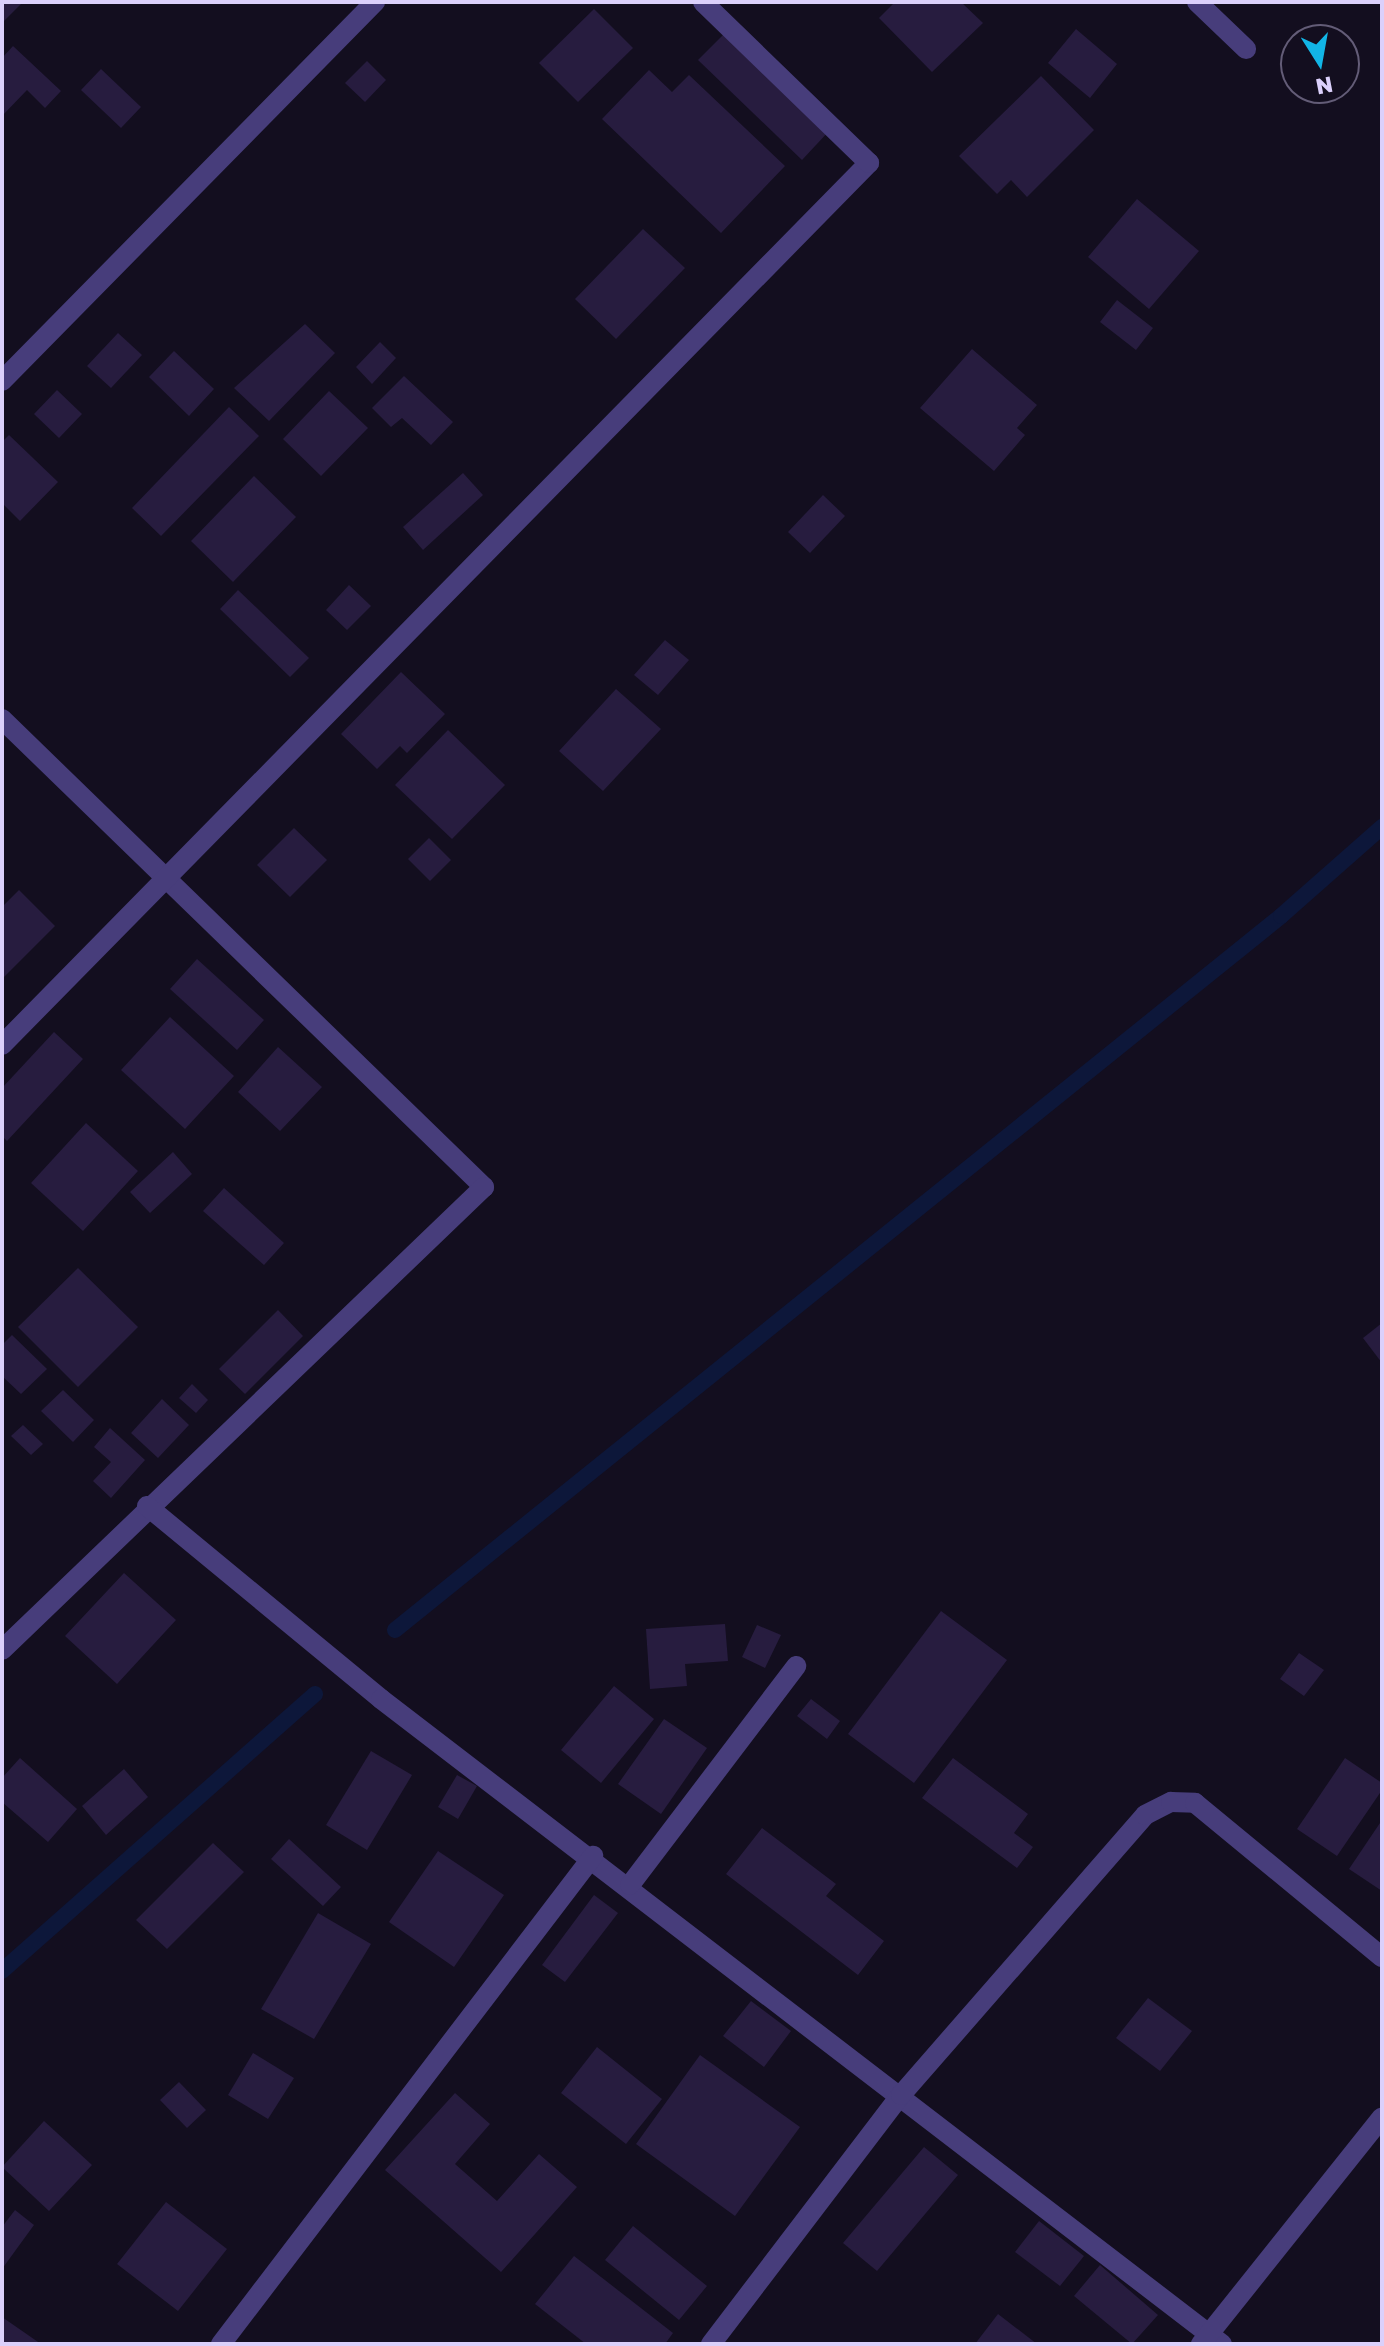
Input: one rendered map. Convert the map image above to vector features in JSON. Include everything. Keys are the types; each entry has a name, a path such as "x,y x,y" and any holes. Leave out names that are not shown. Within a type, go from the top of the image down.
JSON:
{"street":[{"path":"2,381 375,2"},
{"path":"2,1045 869,163 703,2"},
{"path":"1197,2 1246,49"},
{"path":"2,719 484,1187 147,1506 2,1650"},
{"path":"147,1506 381,1699 593,1856 901,2095 1210,2341 1382,2117"},
{"path":"630,1885 796,1666"},
{"path":"711,2344 901,2095 1145,1815 1171,1802 1195,1803 1382,1957"},
{"path":"221,2344 593,1856"}],"building":[{"path":"2,2 21,4 2,23"},
{"path":"895,2 961,2 983,23 932,72 879,18"},
{"path":"594,9 633,48 578,102 539,63"},
{"path":"1076,29 1117,64 1090,98 1048,63"},
{"path":"726,32 830,130 802,160 698,60"},
{"path":"13,46 61,91 45,108 27,90 2,116 2,58"},
{"path":"367,61 386,80 365,102 345,83"},
{"path":"101,69 141,107 121,128 81,90"},
{"path":"649,70 672,92 689,75 785,166 721,233 602,119"},
{"path":"1041,76 1094,130 1027,197 1011,180 997,194 959,156"},
{"path":"1137,199 1199,251 1149,309 1088,257"},
{"path":"643,229 685,268 616,339 575,299"},
{"path":"1117,300 1153,328 1136,350 1100,322"},
{"path":"305,324 335,353 269,421 234,388"},
{"path":"118,333 142,355 111,388 87,366"},
{"path":"380,342 396,358 372,384 356,367"},
{"path":"972,349 1037,405 1017,428 1025,435 994,471 920,408"},
{"path":"174,351 214,389 189,416 149,377"},
{"path":"404,376 453,422 431,445 402,418 391,427 372,408"},
{"path":"57,390 82,414 59,438 34,414"},
{"path":"329,391 368,428 321,476 283,439"},
{"path":"229,407 259,436 161,536 132,508"},
{"path":"9,435 58,482 20,521 2,503 2,442"},
{"path":"463,473 483,495 423,550 403,527"},
{"path":"254,476 296,517 233,582 191,541"},
{"path":"823,495 845,516 810,553 788,532"},
{"path":"349,585 371,606 347,630 326,610"},
{"path":"238,590 309,658 290,677 220,609"},
{"path":"665,640 689,660 658,695 634,675"},
{"path":"401,672 445,714 407,753 400,746 377,769 341,734"},
{"path":"616,689 661,729 603,791 559,751"},
{"path":"448,730 505,785 452,839 395,785"},
{"path":"294,828 327,860 290,897 257,865"},
{"path":"429,838 451,860 430,881 408,859"},
{"path":"19,890 55,926 2,979 2,907"},
{"path":"197,959 264,1020 237,1050 170,989"},
{"path":"170,1017 234,1076 185,1129 121,1070"},
{"path":"54,1032 83,1059 7,1141 2,1136 2,1088"},
{"path":"278,1047 322,1087 280,1131 238,1092"},
{"path":"86,1123 138,1171 83,1231 31,1183"},
{"path":"173,1152 192,1174 150,1213 130,1192"},
{"path":"224,1188 284,1243 264,1265 203,1211"},
{"path":"78,1268 138,1327 78,1387 18,1327"},
{"path":"278,1310 303,1336 245,1394 219,1369"},
{"path":"1382,1323 1382,1363 1363,1338"},
{"path":"12,1335 47,1369 21,1394 2,1376 2,1345"},
{"path":"192,1384 208,1400 196,1413 179,1398"},
{"path":"63,1390 94,1420 73,1442 41,1411"},
{"path":"162,1399 189,1425 158,1458 131,1433"},
{"path":"23,1425 43,1444 31,1455 11,1436"},
{"path":"110,1428 145,1460 111,1498 93,1481 111,1462 94,1447"},
{"path":"124,1573 176,1620 117,1684 65,1636"},
{"path":"941,1611 1007,1660 914,1783 848,1734"},
{"path":"725,1624 728,1661 685,1664 687,1686 650,1689 646,1629"},
{"path":"757,1625 781,1635 765,1668 742,1657"},
{"path":"1299,1653 1324,1670 1304,1696 1280,1679"},
{"path":"614,1686 654,1719 601,1783 561,1750"},
{"path":"811,1699 840,1721 827,1739 797,1716"},
{"path":"664,1719 707,1748 661,1814 618,1784"},
{"path":"371,1751 412,1775 367,1850 326,1825"},
{"path":"20,1758 77,1809 48,1842 2,1802 2,1778"},
{"path":"953,1758 1028,1814 1014,1833 1033,1847 1017,1868 922,1798"},
{"path":"1345,1758 1382,1783 1382,1790 1337,1856 1297,1829"},
{"path":"124,1769 148,1797 106,1835 82,1806"},
{"path":"457,1775 477,1786 458,1819 438,1807"},
{"path":"1382,1820 1382,1891 1349,1869"},
{"path":"762,1828 836,1884 826,1896 884,1941 858,1975 726,1874"},
{"path":"289,1839 341,1887 323,1906 271,1859"},
{"path":"213,1843 244,1872 167,1949 136,1920"},
{"path":"438,1851 504,1895 454,1967 389,1922"},
{"path":"594,1895 618,1913 565,1982 542,1965"},
{"path":"318,1913 371,1944 314,2039 261,2009"},
{"path":"1148,1998 1192,2031 1160,2071 1116,2038"},
{"path":"751,2001 791,2031 764,2067 723,2036"},
{"path":"597,2047 662,2099 626,2144 561,2093"},
{"path":"253,2053 294,2078 268,2119 228,2095"},
{"path":"700,2055 800,2127 735,2216 636,2144"},
{"path":"179,2082 206,2110 187,2128 160,2100"},
{"path":"455,2093 490,2124 455,2164 497,2201 539,2154 577,2187 501,2272 385,2170"},
{"path":"44,2121 92,2165 49,2211 2,2167"},
{"path":"924,2147 958,2175 877,2271 843,2243"},
{"path":"166,2202 227,2249 178,2311 117,2264"},
{"path":"15,2210 34,2225 2,2269 2,2227"},
{"path":"1039,2221 1084,2256 1060,2286 1015,2252"},
{"path":"633,2226 707,2286 679,2320 605,2260"},
{"path":"574,2256 673,2333 665,2344 586,2344 535,2304"},
{"path":"1100,2265 1158,2315 1132,2344 1074,2296"},
{"path":"998,2314 1037,2344 975,2344"},
{"path":"2,2317 41,2344 2,2344"}],"waterway":[{"path":"395,1630 1281,916 1382,827"},
{"path":"2,1971 315,1694"}]}
